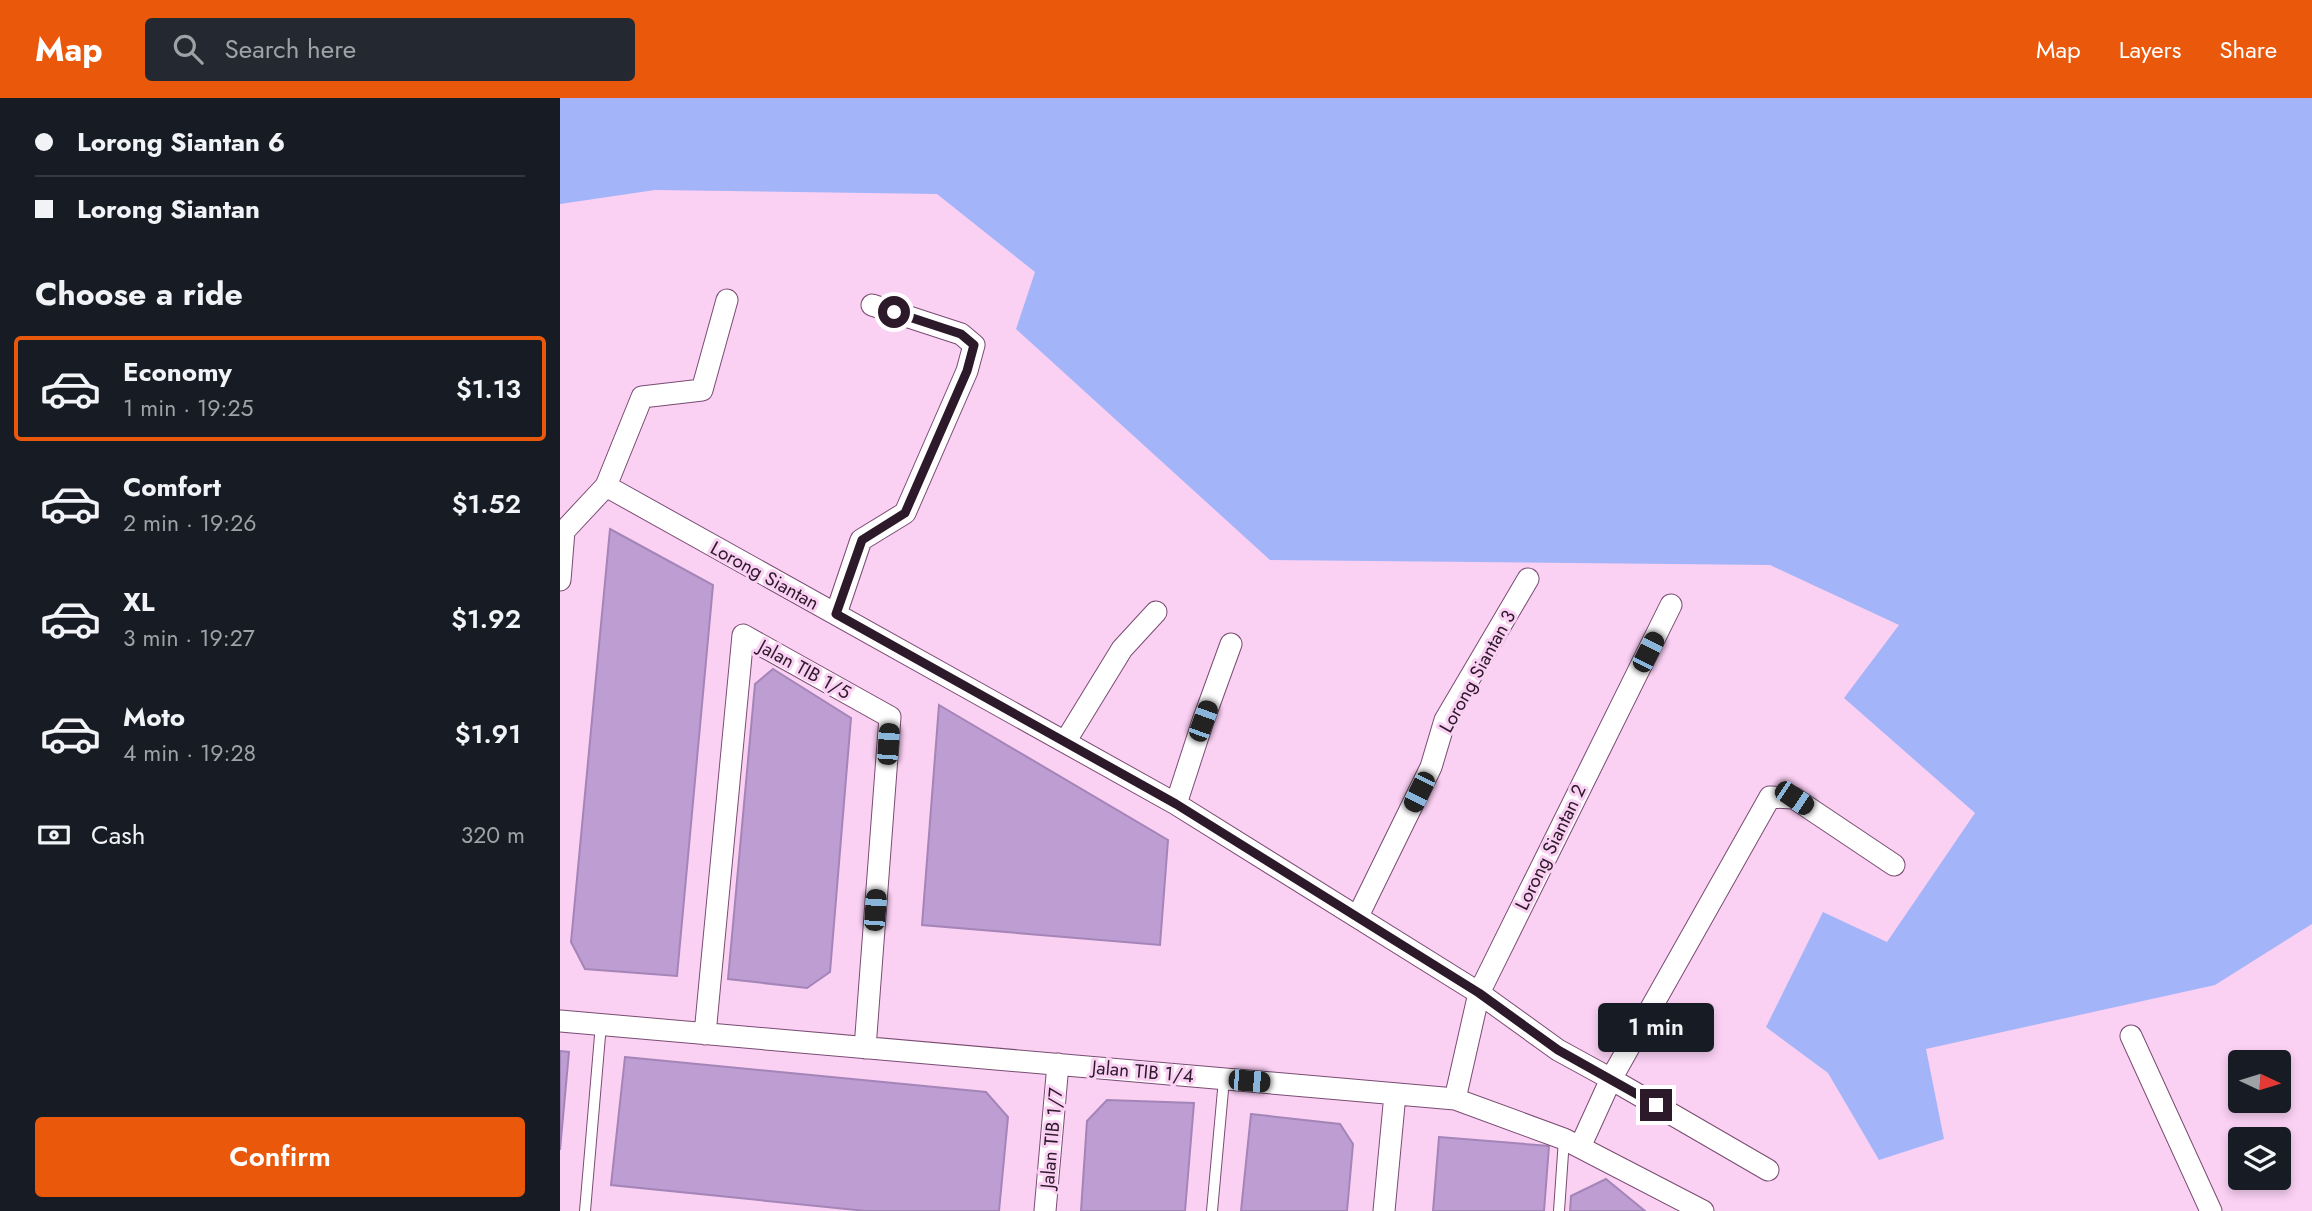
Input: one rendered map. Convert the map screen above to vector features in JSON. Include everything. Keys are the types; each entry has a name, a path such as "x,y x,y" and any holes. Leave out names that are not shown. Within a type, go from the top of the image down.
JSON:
{"street":[{"path":"560,580 562,529 606,486 642,397 702,390 727,300"},
{"path":"836,614 862,540 905,513 967,371 974,345 961,334 872,305"},
{"name":"Lorong Siantan","path":"606,486 1176,804 1479,993 1558,1050 1768,1170"},
{"name":"Lorong Siantan 3","path":"1358,916 1431,767 1445,720 1528,579"},
{"name":"Lorong Siantan 2","path":"1455,1099 1479,993 1671,605"},
{"path":"1065,742 1122,649 1156,612"},
{"name":"Jalan TIB 1/5","path":"705,1034 743,635 890,717 865,1048"},
{"path":"1176,804 1231,644"},
{"path":"1572,1143 1770,797 1794,798 1894,865"},
{"name":"Jalan TIB 1/4","path":"560,1021 1455,1099 1572,1143 1703,1211"},
{"path":"2131,1036 2211,1211"},
{"name":"Jalan TIB 1/7","path":"1045,1211 1058,1064"},
{"path":"1384,1211 1395,1094"}],"lane":[{"path":"585,1211 601,1024"},
{"path":"1212,1211 1224,1079"},
{"path":"1559,1211 1572,1143"}],"shaded area":[{"path":"560,98 2312,98 2312,924 2215,985 1926,1049 1944,1139 1879,1160 1828,1073 1766,1027 1823,912 1887,942 1975,813 1844,698 1899,625 1770,565 1270,560 1016,329 1035,272 937,194 655,190 560,204"}],"building":[{"path":"610,529 713,585 677,976 585,969 571,942"},
{"path":"773,669 851,718 830,972 807,988 728,979 755,684"},
{"path":"939,705 1168,840 1160,945 922,925"},
{"path":"560,1051 569,1052 560,1150"},
{"path":"625,1057 986,1092 1008,1117 999,1211 866,1211 611,1185"},
{"path":"1107,1100 1194,1103 1185,1211 1081,1211 1087,1121"},
{"path":"1251,1114 1340,1124 1353,1144 1347,1211 1241,1211"},
{"path":"1439,1137 1549,1146 1544,1211 1433,1211"},
{"path":"1606,1179 1645,1211 1570,1211 1571,1196"}],"route":[{"path":"894,312 961,334 974,345 967,371 905,513 862,540 836,614 1176,804 1479,993 1558,1050 1656,1105"}]}
